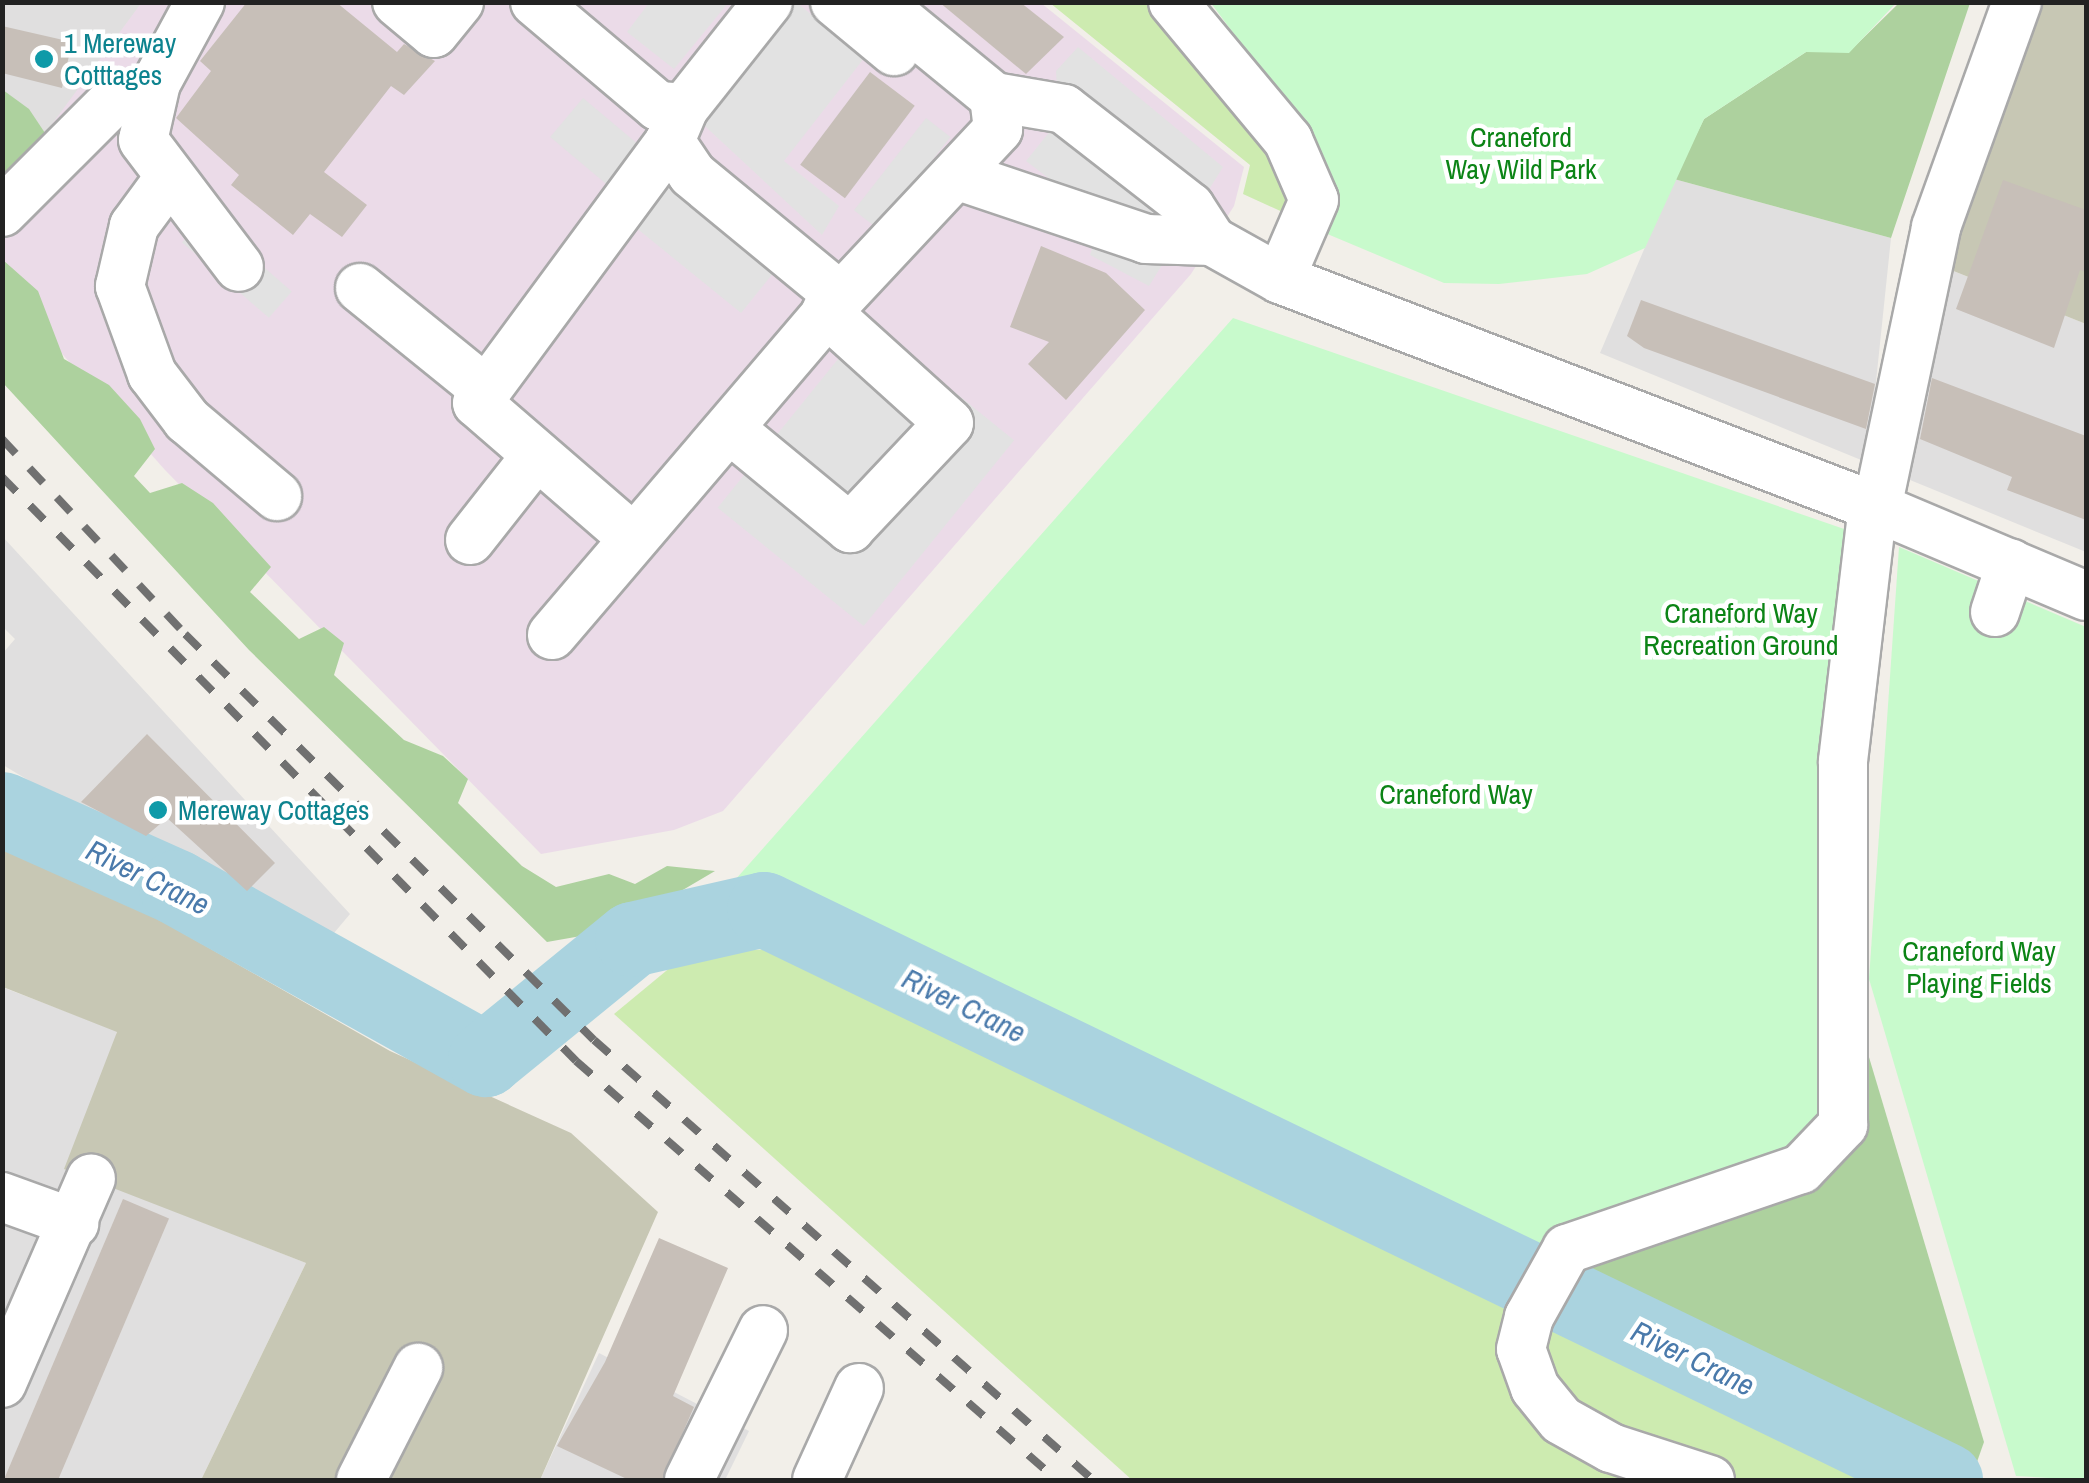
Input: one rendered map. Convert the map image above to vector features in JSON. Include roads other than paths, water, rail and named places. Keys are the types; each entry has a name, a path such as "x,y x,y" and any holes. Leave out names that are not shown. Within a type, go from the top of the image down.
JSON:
{"street":[{"path":"200,2 152,94 142,140 167,181 239,267"},
{"path":"397,2 434,33 460,2"},
{"path":"535,2 677,124 692,174 833,305 949,423 850,528 730,429"},
{"path":"835,2 964,108 984,137"},
{"path":"878,2 984,137 1146,239 1212,240"},
{"path":"1173,2 1288,140 1314,200 1280,279"},
{"path":"1710,1480 1612,1448 1561,1420 1534,1388 1520,1349 1529,1317 1559,1259 1593,1234 1715,1204 1802,1169 1842,1125 1843,760 1875,507 1936,228 2018,2"},
{"path":"633,538 477,403 765,4"},
{"path":"2,212 112,102 152,94"},
{"path":"552,635 833,305 984,137 1064,109 1190,207 1212,240 1280,279 1875,507 2086,596"},
{"path":"167,181 134,226 120,286 152,374 187,420 277,496"},
{"path":"360,288 486,390"},
{"path":"470,540 537,455"},
{"path":"1994,612 2011,564"},
{"path":"2,1383 91,1178"},
{"path":"2,1197 74,1223"},
{"path":"689,1480 763,1330"},
{"path":"361,1480 418,1368"},
{"path":"817,1480 859,1388"}],"waterway":[{"name":"River Crane","path":"2,809 176,887 485,1059 632,939 764,909 1945,1480"}],"railway":[{"path":"2,439 185,634 594,1040 1093,1480"},
{"path":"2,477 576,1061 1057,1480"}],"place":[{"name":"1 Mereway Cotttages","path":"44,59"},
{"name":"Mereway Cottages","path":"158,810"}],"park label":[{"name":"Craneford Way Wild Park","path":"1521,153"},
{"name":"Craneford Way Recreation Ground","path":"1741,629"},
{"name":"Craneford Way","path":"1456,794"},
{"name":"Craneford Way Playing Fields","path":"1979,967"}]}
